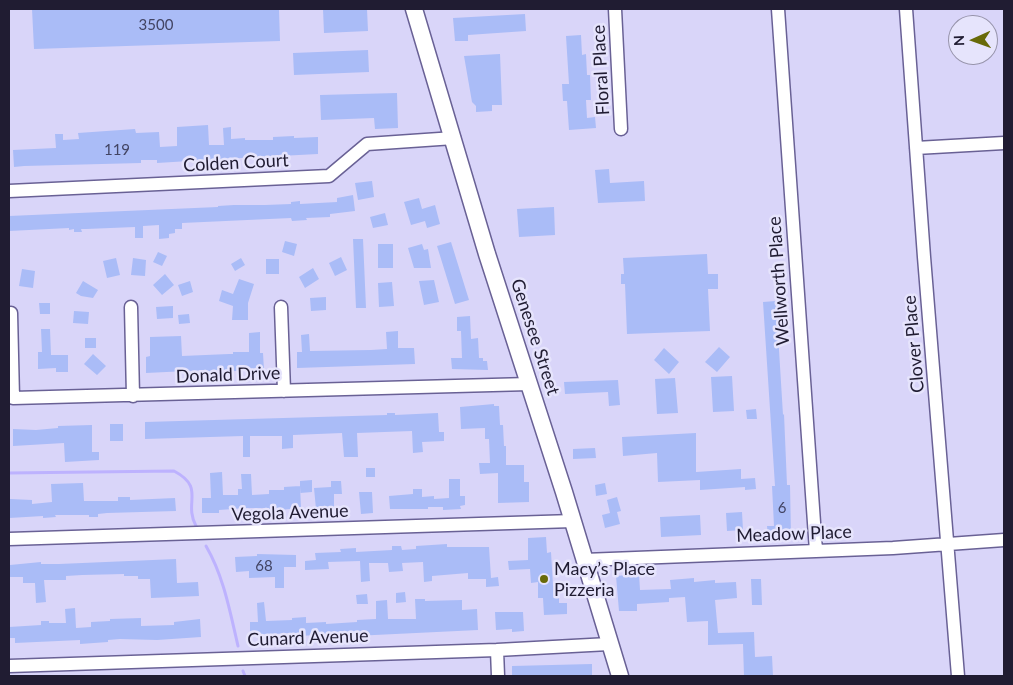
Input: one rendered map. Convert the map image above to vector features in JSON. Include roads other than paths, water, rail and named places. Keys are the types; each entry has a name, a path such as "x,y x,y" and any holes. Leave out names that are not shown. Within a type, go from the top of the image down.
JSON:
{"main road":[{"name":"Genesee Street","path":"414,9 487,254 620,676"}],"street":[{"name":"Floral Place","path":"615,9 621,129"},
{"name":"Wellworth Place","path":"778,9 816,551"},
{"name":"Clover Place","path":"906,9 958,676"},
{"name":"Colden Court","path":"9,191 330,176 367,144 454,138"},
{"path":"916,148 1004,143"},
{"path":"131,307 133,396"},
{"path":"281,307 284,391"},
{"name":"Donald Drive","path":"11,313 13,398 529,384"},
{"name":"Vegola Avenue","path":"9,539 573,522"},
{"name":"Meadow Place","path":"584,560 816,551 1004,540"},
{"name":"Cunard Avenue","path":"9,666 497,650 609,644"},
{"path":"497,650 498,676"}],"waterway":[{"path":"9,473 174,471 184,477 192,490 192,510 196,526"},
{"path":"206,546 222,582 238,646"},
{"path":"243,671 245,676"}],"place":[{"name":"Macy’s Place Pizzeria","path":"544,579"}]}
